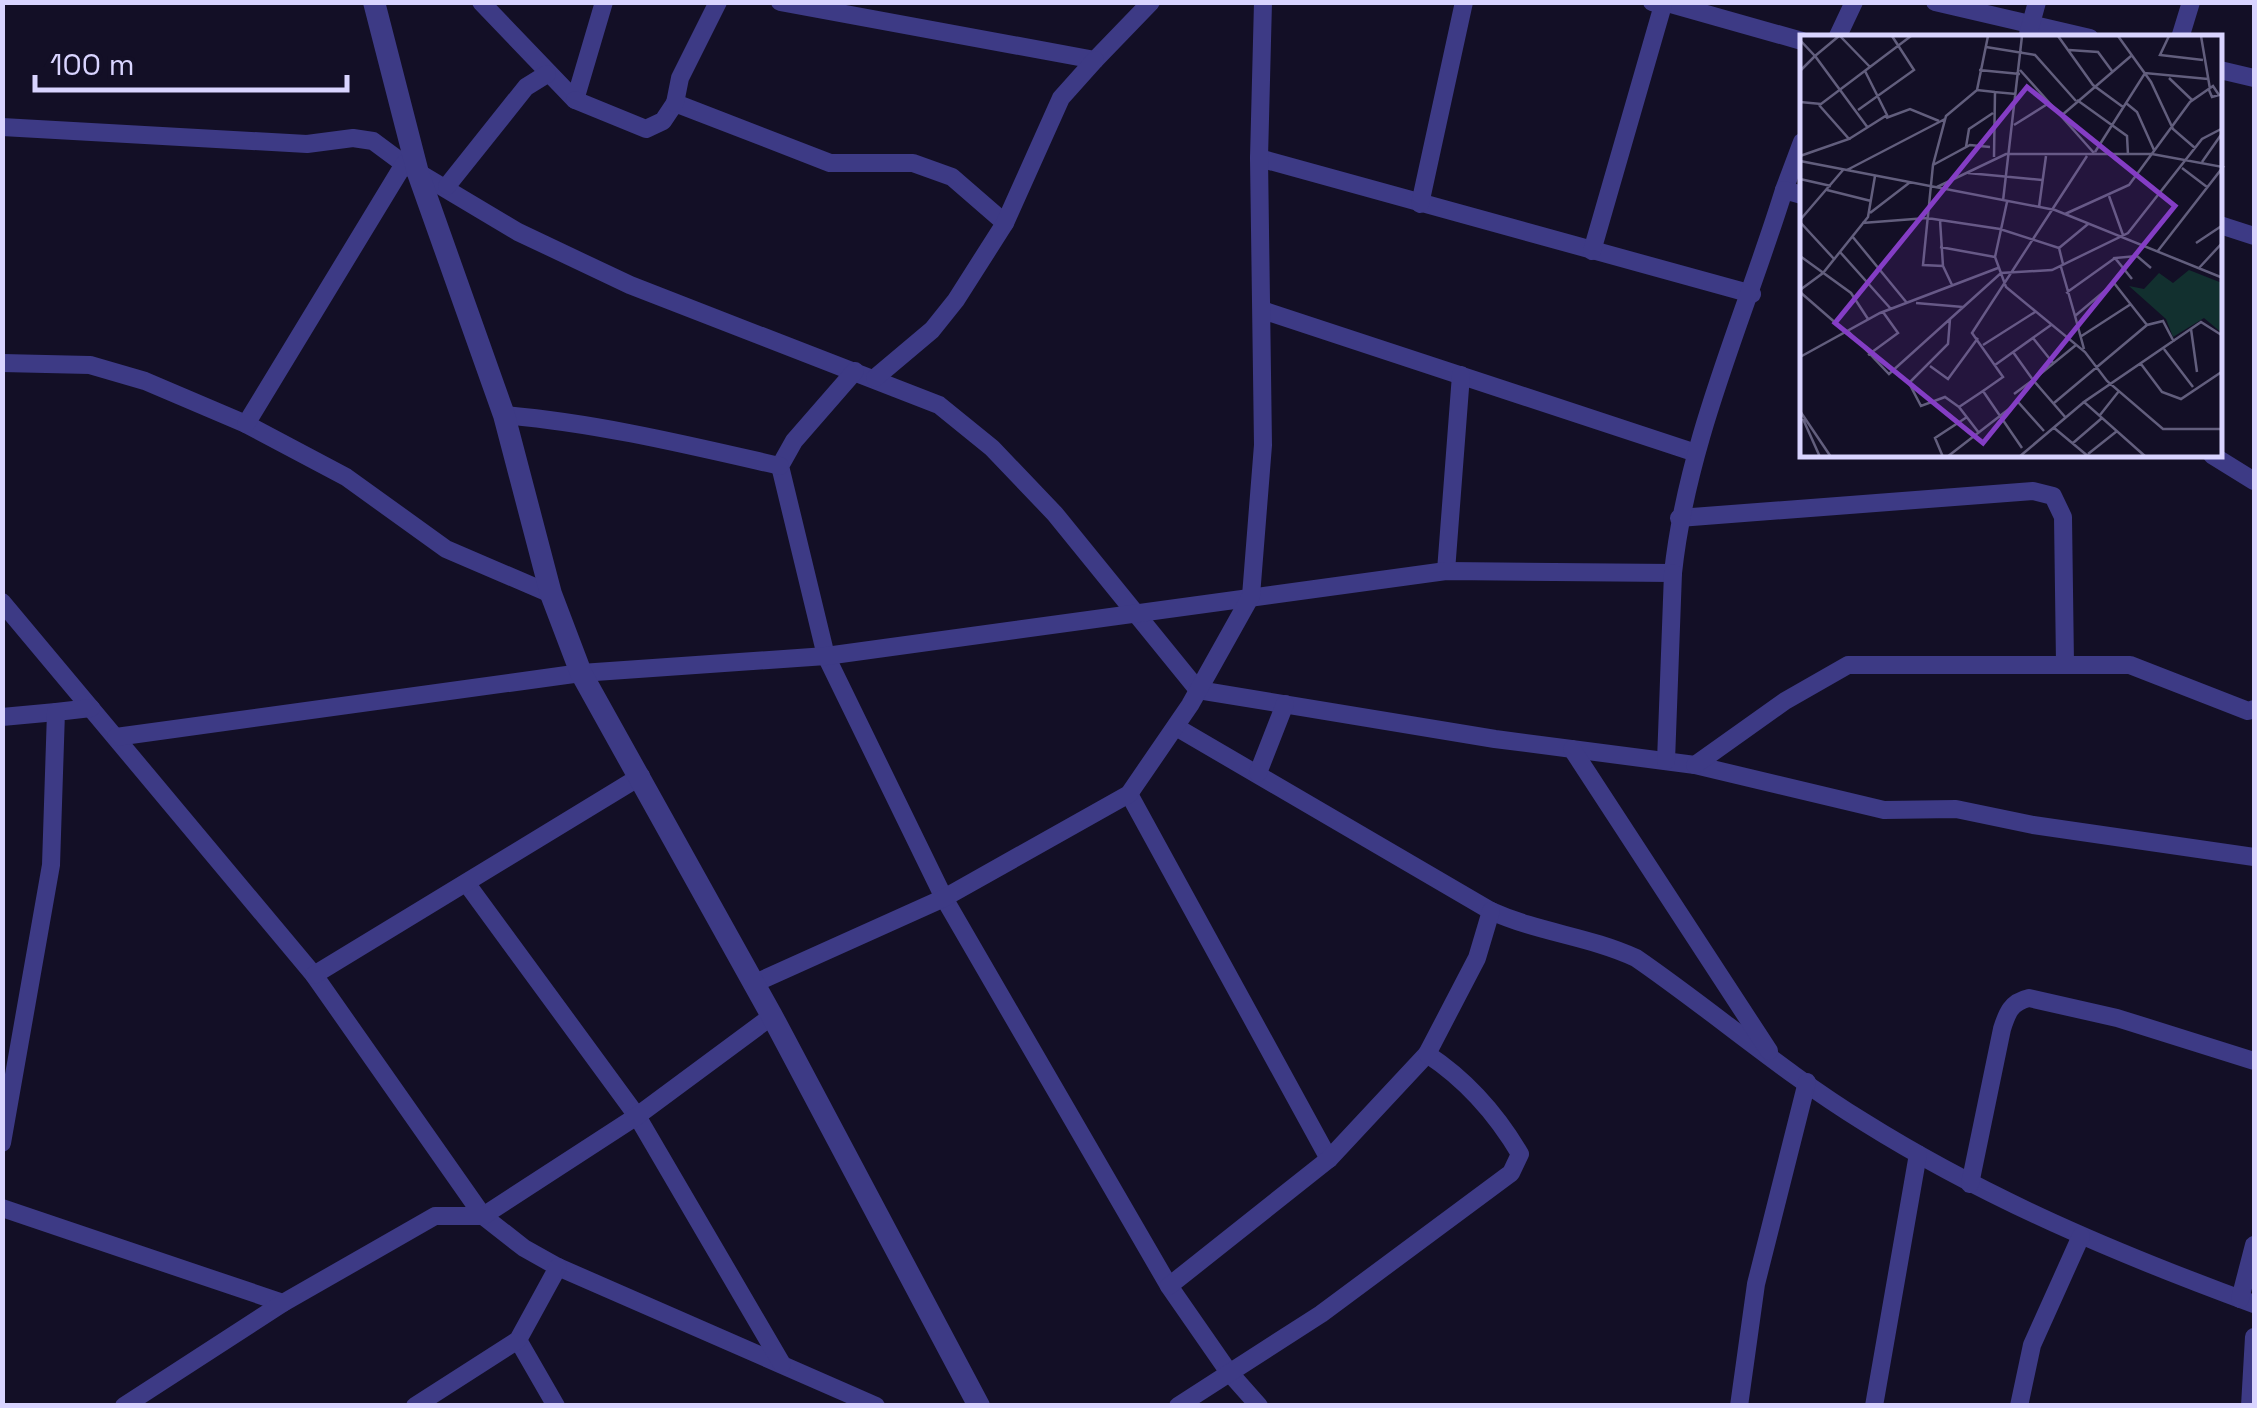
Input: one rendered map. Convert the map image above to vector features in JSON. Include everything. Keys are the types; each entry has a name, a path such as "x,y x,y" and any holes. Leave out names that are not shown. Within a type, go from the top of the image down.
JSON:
{"street":[{"path":"374,2 411,169 504,416 552,594 581,673 772,1016 979,1406"},
{"path":"481,2 575,100 646,129 663,121 674,103 680,78 718,2"},
{"path":"575,100 604,2"},
{"path":"780,2 1095,60"},
{"path":"875,378 932,330 1005,223 1061,98 1151,2"},
{"path":"753,984 944,898 1128,794 1176,727 1252,596 1263,445 1259,158 1263,2"},
{"path":"1420,204 1464,2"},
{"path":"1838,35 1854,2"},
{"path":"1934,2 2029,30 2067,35"},
{"path":"2029,30 2037,2"},
{"path":"2181,35 2191,2"},
{"path":"1592,251 1660,3 1800,40"},
{"path":"2222,70 2254,78"},
{"path":"447,186 526,86 547,74"},
{"path":"674,103 830,162 881,160 939,172 952,177 1005,223"},
{"path":"2,127 306,144 353,138 374,141 411,169 447,186 518,232 630,285 940,405 992,448 1055,514 1198,690 1694,765 1884,810 1956,810 2254,857"},
{"path":"1666,761 1673,573 1679,518 1696,453 1752,294 1793,193 1800,153"},
{"path":"1259,158 1752,294"},
{"path":"246,424 411,169"},
{"path":"2222,225 2254,236"},
{"path":"1262,310 1696,453"},
{"path":"2,363 90,365 146,381 246,424 346,477 446,549 552,594"},
{"path":"855,370 794,442 780,466 826,656 944,898 1169,1286 1228,1372 1259,1406"},
{"path":"1446,571 1461,375"},
{"path":"504,416 558,420 780,466"},
{"path":"2217,458 2254,480"},
{"path":"1679,518 2033,491 2053,496 2064,517 2064,664"},
{"path":"116,738 581,673 826,656 1446,571 1673,573"},
{"path":"2,602 314,975 482,1216 524,1248 558,1267 876,1406"},
{"path":"1694,765 1785,701 1848,665 2130,665 2254,709"},
{"path":"1258,773 1285,704"},
{"path":"2,717 91,708"},
{"path":"2,1143 8,1076 50,866 56,712"},
{"path":"1176,727 1491,911 1533,930 1600,941 1636,958 1806,1082 1970,1184 2081,1236 2248,1302 2254,1245"},
{"path":"1572,749 1775,1060"},
{"path":"314,975 641,776"},
{"path":"1128,794 1329,1160"},
{"path":"467,884 637,1116 783,1364"},
{"path":"1169,1286 1329,1160 1427,1054 1477,958 1491,911"},
{"path":"1970,1184 2002,1029 2008,1010 2019,1000 2030,998 2117,1018 2254,1061"},
{"path":"124,1406 283,1302 435,1216 482,1216 637,1116 772,1016"},
{"path":"1178,1406 1321,1314 1511,1173 1520,1154 1497,1118 1449,1068 1427,1054"},
{"path":"1739,1406 1756,1284 1806,1082"},
{"path":"1874,1406 1918,1154"},
{"path":"2,1208 283,1302"},
{"path":"2018,1406 2032,1345 2081,1236"},
{"path":"414,1406 518,1340 558,1267"},
{"path":"2250,1406 2254,1338"},
{"path":"518,1340 556,1406"}]}
